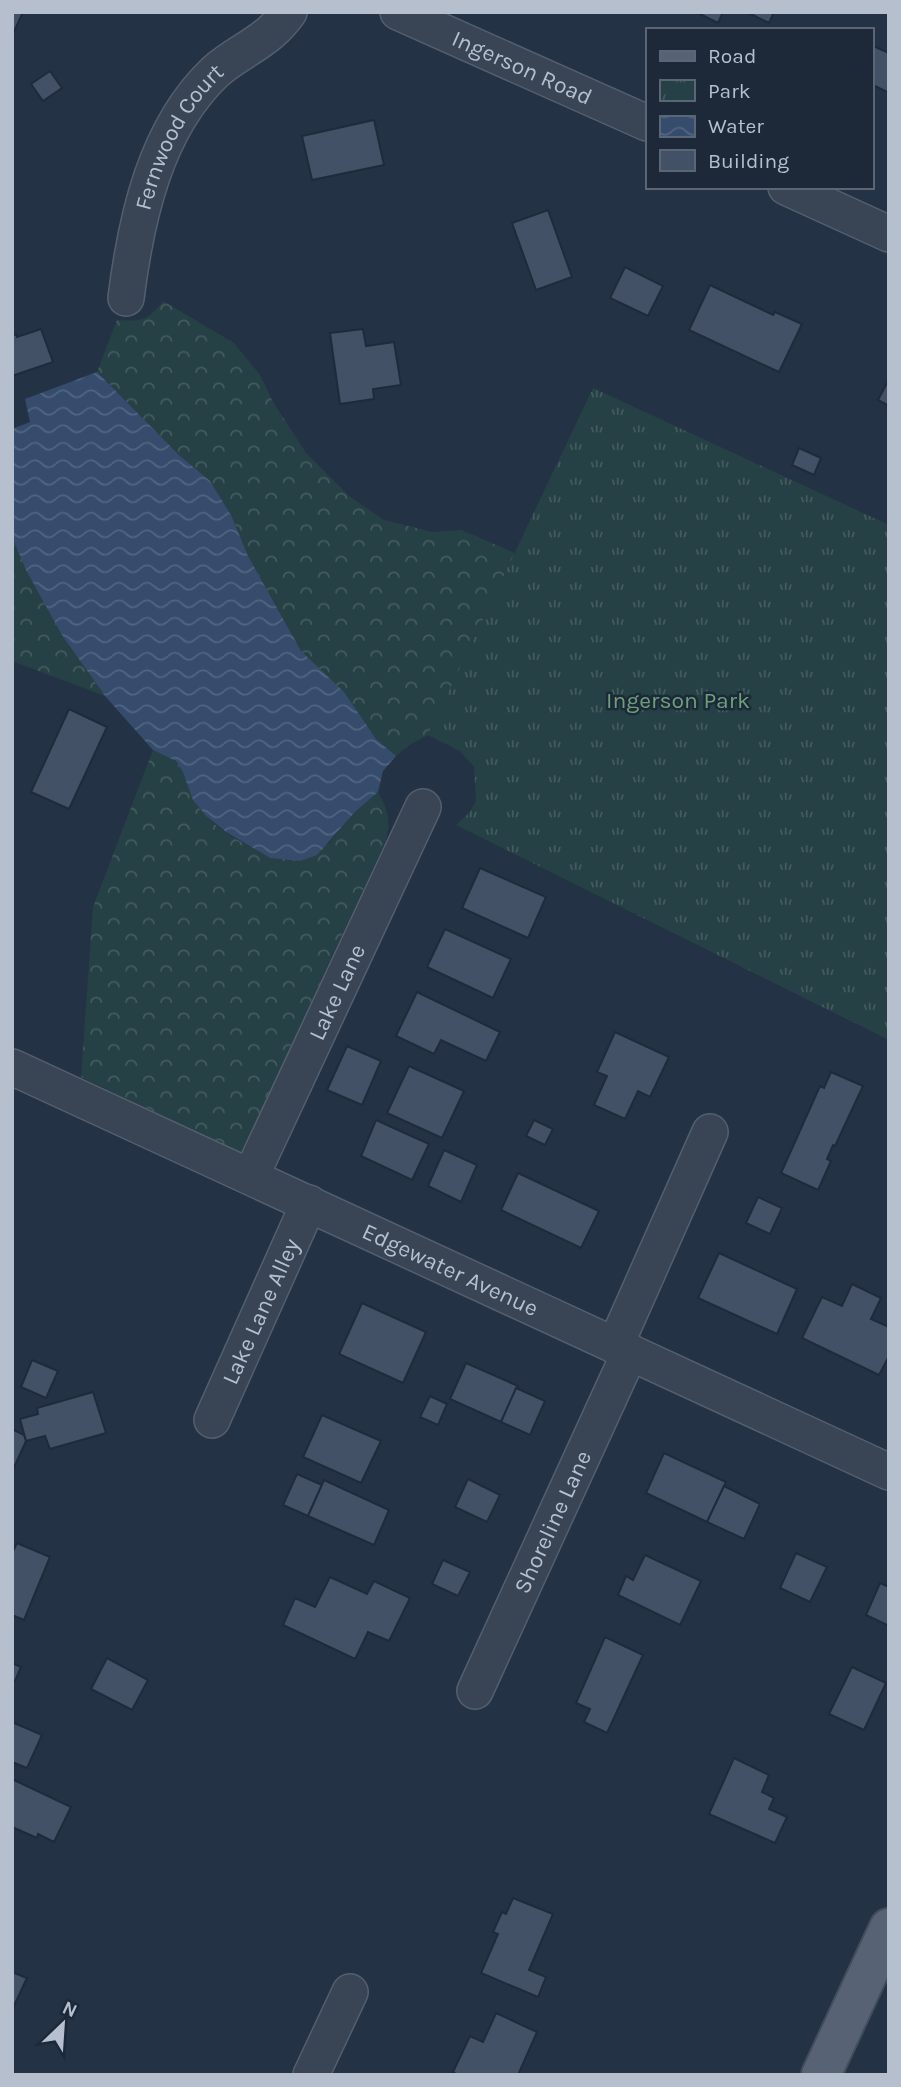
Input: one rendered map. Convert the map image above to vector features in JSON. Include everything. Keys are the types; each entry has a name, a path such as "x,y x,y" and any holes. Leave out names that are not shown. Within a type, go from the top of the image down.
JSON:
{"main road":[{"path":"821,2075 889,1928"}],"street":[{"name":"Fernwood Court","path":"126,298 132,256 145,202 159,158 181,112 215,72 271,32 289,12"},
{"name":"Ingerson Road","path":"398,12 646,123"},
{"path":"790,189 889,234"},
{"name":"Lake Lane","path":"251,1176 423,807"},
{"name":"Edgewater Avenue","path":"12,1067 889,1472"},
{"name":"Shoreline Lane","path":"475,1691 622,1349 710,1132"},
{"name":"Lake Lane Alley","path":"212,1420 309,1203"},
{"path":"311,2075 350,1992"}],"green space":[{"path":"163,301 234,343 260,375 273,402 306,453 349,496 384,520 432,532 461,530 515,553 428,735 396,756 376,739 344,693 301,651 248,556 231,515 210,481 179,455 97,372 117,320 148,317"},
{"name":"Ingerson Park","path":"593,388 889,525 889,1040 456,825 470,812 476,801 474,767 460,751 428,735"},
{"path":"12,537 54,619 105,696 12,661"},
{"path":"153,750 177,763 197,804 213,822 270,858 329,843 355,812 378,792 388,815 386,840 241,1153 81,1077 93,907"}],"water":[{"path":"97,372 179,455 210,481 231,515 248,556 301,651 344,692 376,739 396,756 383,771 378,792 355,812 317,855 300,861 270,858 226,832 206,816 193,800 176,761 153,750 105,696 62,635 26,570 12,537 12,429 30,422 25,399"}],"building":[{"path":"12,12 23,12 12,36"},
{"path":"696,12 723,12 718,23"},
{"path":"747,12 774,12 769,23"},
{"path":"873,46 889,53 889,93 873,85"},
{"path":"50,71 62,88 43,101 31,84"},
{"path":"374,120 384,165 312,180 302,136"},
{"path":"548,210 572,277 536,290 512,223"},
{"path":"625,267 663,286 648,316 610,298"},
{"path":"710,285 773,315 775,312 802,324 779,372 689,330"},
{"path":"41,329 53,362 12,376 12,336 16,334 17,337"},
{"path":"363,329 366,346 394,342 401,385 373,389 374,399 340,404 330,333"},
{"path":"889,379 889,406 878,400"},
{"path":"799,448 821,458 814,475 792,465"},
{"path":"69,709 107,727 69,809 31,792"},
{"path":"480,868 546,897 528,938 462,908"},
{"path":"445,929 511,959 493,998 427,967"},
{"path":"417,992 500,1032 486,1061 441,1040 434,1054 396,1036"},
{"path":"615,1032 669,1057 650,1097 638,1091 625,1119 594,1105 607,1076 597,1072"},
{"path":"347,1046 381,1061 362,1105 327,1090"},
{"path":"409,1066 464,1091 442,1138 387,1113"},
{"path":"831,1072 863,1086 835,1146 833,1145 827,1159 831,1161 818,1190 781,1173 820,1086 824,1088"},
{"path":"376,1120 429,1144 412,1180 361,1156"},
{"path":"534,1120 553,1129 545,1145 526,1136"},
{"path":"444,1150 477,1165 461,1202 428,1186"},
{"path":"518,1173 599,1211 581,1248 501,1210"},
{"path":"758,1197 782,1208 770,1234 746,1223"},
{"path":"719,1253 797,1289 777,1334 698,1298"},
{"path":"852,1284 881,1298 871,1319 889,1327 889,1356 879,1375 802,1338 822,1297 842,1306"},
{"path":"362,1303 426,1332 403,1383 339,1354"},
{"path":"32,1360 58,1371 46,1398 21,1387"},
{"path":"466,1363 518,1386 501,1422 450,1399"},
{"path":"516,1388 545,1401 530,1435 501,1422"},
{"path":"93,1392 106,1433 50,1449 45,1436 26,1441 20,1419 38,1414 37,1408"},
{"path":"430,1396 447,1404 438,1425 420,1417"},
{"path":"322,1415 381,1441 361,1483 303,1457"},
{"path":"12,1429 24,1435 26,1441 12,1472"},
{"path":"664,1453 726,1482 707,1522 646,1493"},
{"path":"297,1474 322,1485 308,1516 283,1505"},
{"path":"468,1479 500,1495 487,1522 455,1507"},
{"path":"324,1480 389,1510 374,1545 308,1516"},
{"path":"724,1486 760,1504 744,1539 707,1522"},
{"path":"17,1543 50,1557 24,1620 12,1615 12,1553"},
{"path":"796,1553 827,1567 810,1602 780,1588"},
{"path":"645,1555 701,1581 680,1625 618,1595 626,1576 633,1580"},
{"path":"443,1560 470,1572 458,1596 432,1584"},
{"path":"330,1577 367,1594 374,1581 410,1598 389,1641 368,1632 355,1659 283,1625 295,1598 315,1607"},
{"path":"880,1583 889,1587 889,1626 866,1615"},
{"path":"605,1637 643,1655 607,1733 584,1722 590,1709 576,1703"},
{"path":"107,1658 148,1680 132,1710 91,1689"},
{"path":"12,1663 21,1667 15,1681 12,1680"},
{"path":"852,1667 886,1683 864,1730 829,1714"},
{"path":"12,1722 42,1735 27,1768 12,1762"},
{"path":"734,1758 769,1775 762,1792 774,1798 769,1809 787,1817 775,1843 709,1814"},
{"path":"12,1779 71,1807 54,1842 38,1834 37,1838 12,1827"},
{"path":"513,1898 553,1914 529,1970 546,1977 538,1997 481,1973 498,1934 493,1932 502,1912 506,1914"},
{"path":"12,1972 27,1978 12,2010"},
{"path":"496,2013 537,2032 518,2075 458,2075 453,2072 470,2036 483,2042"}]}
